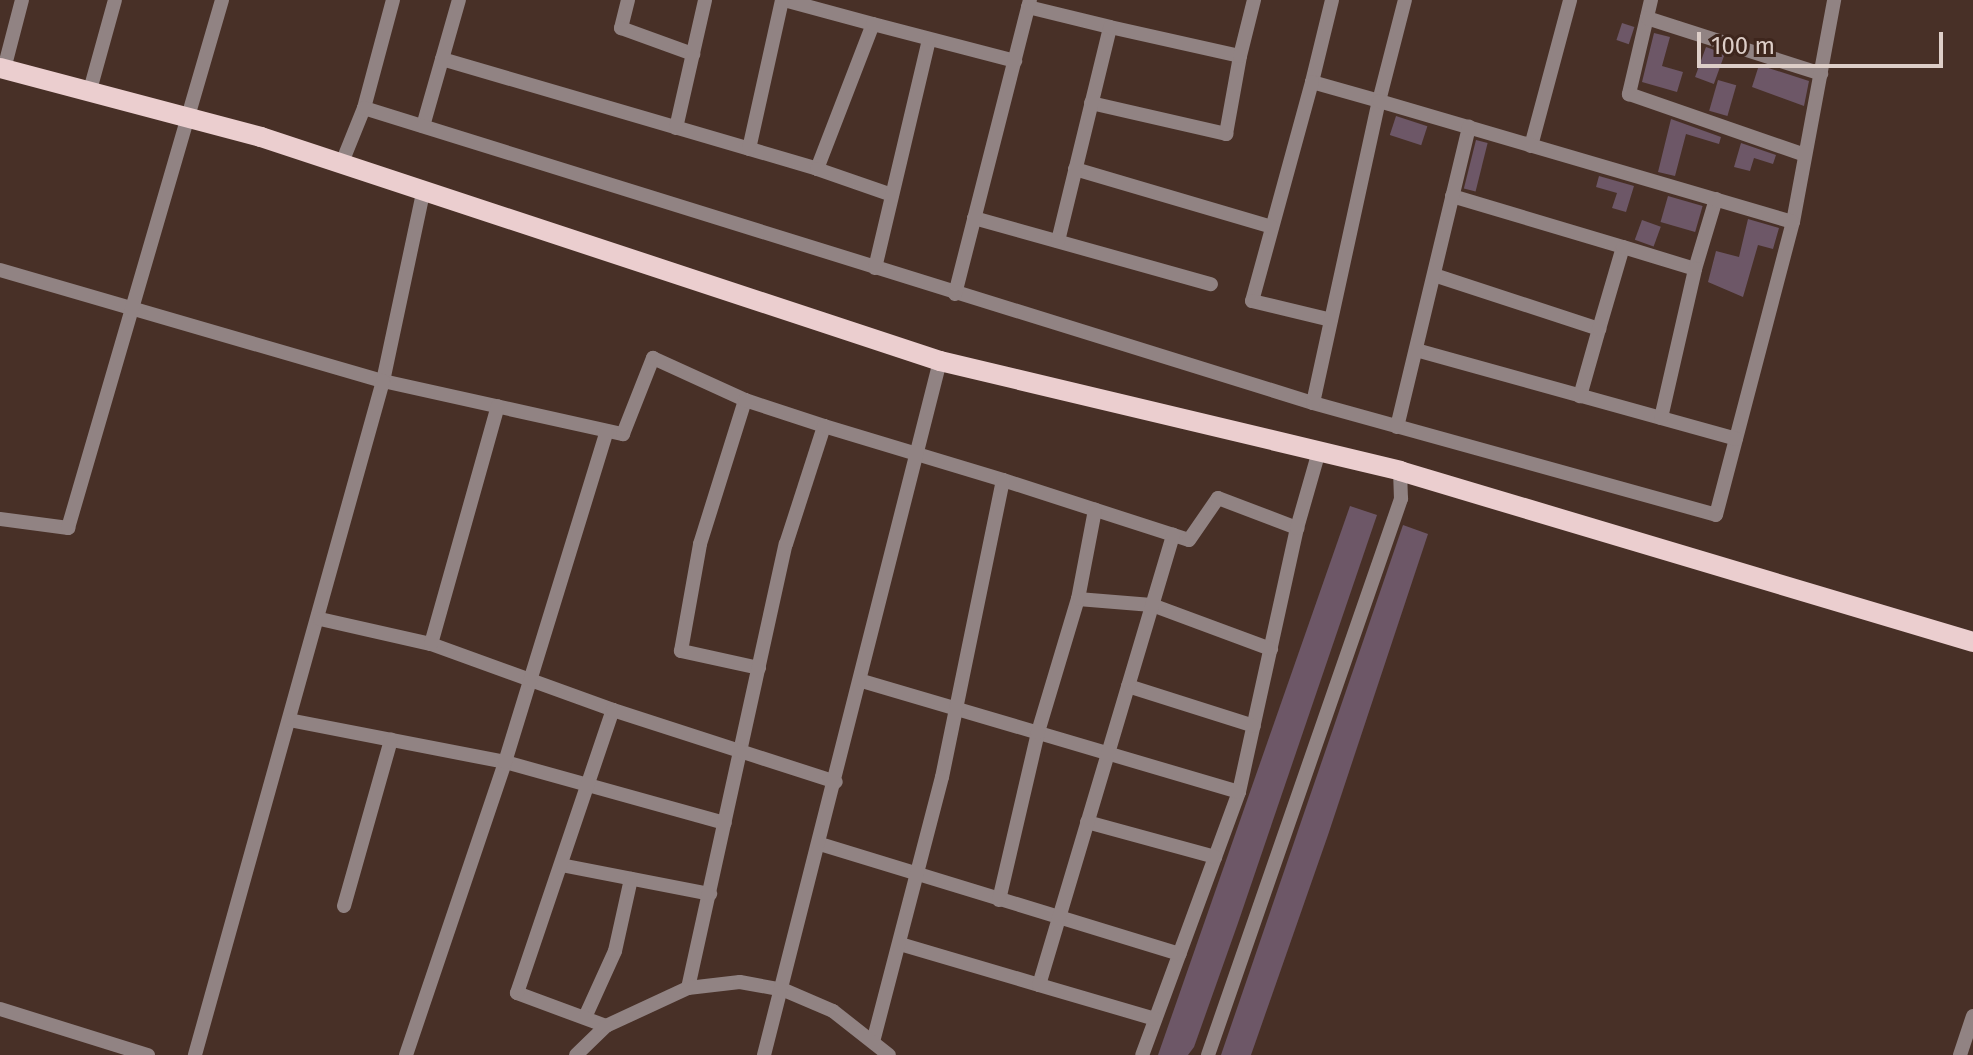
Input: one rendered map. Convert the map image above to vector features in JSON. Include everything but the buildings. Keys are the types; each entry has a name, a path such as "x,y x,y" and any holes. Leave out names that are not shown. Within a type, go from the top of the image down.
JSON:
{"main road":[{"path":"2,68 190,117 940,361 1318,455 1400,471 1973,642"}],"street":[{"path":"2,68 22,0"},
{"path":"90,90 115,0"},
{"path":"0,519 68,528 135,310 222,0"},
{"path":"341,165 364,108 393,0"},
{"path":"423,126 459,0"},
{"path":"628,0 621,28 693,54"},
{"path":"676,128 705,0"},
{"path":"749,149 783,0 1015,61"},
{"path":"1091,103 1226,134 1254,0"},
{"path":"1331,320 1252,301 1332,0"},
{"path":"1313,403 1379,101 1405,0"},
{"path":"1531,146 1570,0"},
{"path":"1651,0 1629,94 1805,155"},
{"path":"364,108 1313,403 1716,515 1793,222 1821,74 1829,1"},
{"path":"955,294 1029,4 1110,27 1240,56"},
{"path":"1647,18 1821,74"},
{"path":"817,169 873,24"},
{"path":"1058,241 1110,27"},
{"path":"875,268 929,39"},
{"path":"442,59 817,169 892,195"},
{"path":"1312,82 1793,222"},
{"path":"1397,427 1469,127"},
{"path":"1075,169 1272,227"},
{"path":"195,1055 320,619 383,381 423,193"},
{"path":"1452,196 1695,269"},
{"path":"1661,418 1695,269 1716,199"},
{"path":"974,218 1211,284"},
{"path":"1580,396 1623,247"},
{"path":"0,270 383,381 623,434 653,358 745,400 918,452 1189,540 1218,498 1297,528"},
{"path":"1434,275 1599,329"},
{"path":"1416,350 1736,439"},
{"path":"764,1055 784,990 940,361"},
{"path":"745,400 700,544 681,651 759,668"},
{"path":"431,644 498,406"},
{"path":"688,988 786,544 824,426"},
{"path":"406,1055 505,762 607,431"},
{"path":"1142,1055 1239,792 1297,528 1318,455"},
{"path":"1208,1055 1401,499 1400,471"},
{"path":"874,1038 919,873 1003,480"},
{"path":"999,900 1038,732 1078,599 1095,510"},
{"path":"1039,985 1173,535"},
{"path":"1078,599 1152,605 1271,649"},
{"path":"320,619 431,644 532,677 613,710 836,782"},
{"path":"862,681 1239,792"},
{"path":"1128,686 1254,726"},
{"path":"606,1026 586,1015 517,993 613,710"},
{"path":"289,720 505,762 725,823"},
{"path":"344,906 391,740"},
{"path":"1087,822 1215,857"},
{"path":"820,844 1180,954"},
{"path":"561,865 710,894"},
{"path":"586,1015 615,951 631,879"},
{"path":"900,944 1155,1019"},
{"path":"576,1055 606,1026 688,988 740,982 784,990 833,1011 874,1038 889,1055"},
{"path":"0,1009 148,1055"},
{"path":"1960,1055 1973,1016"}]}
